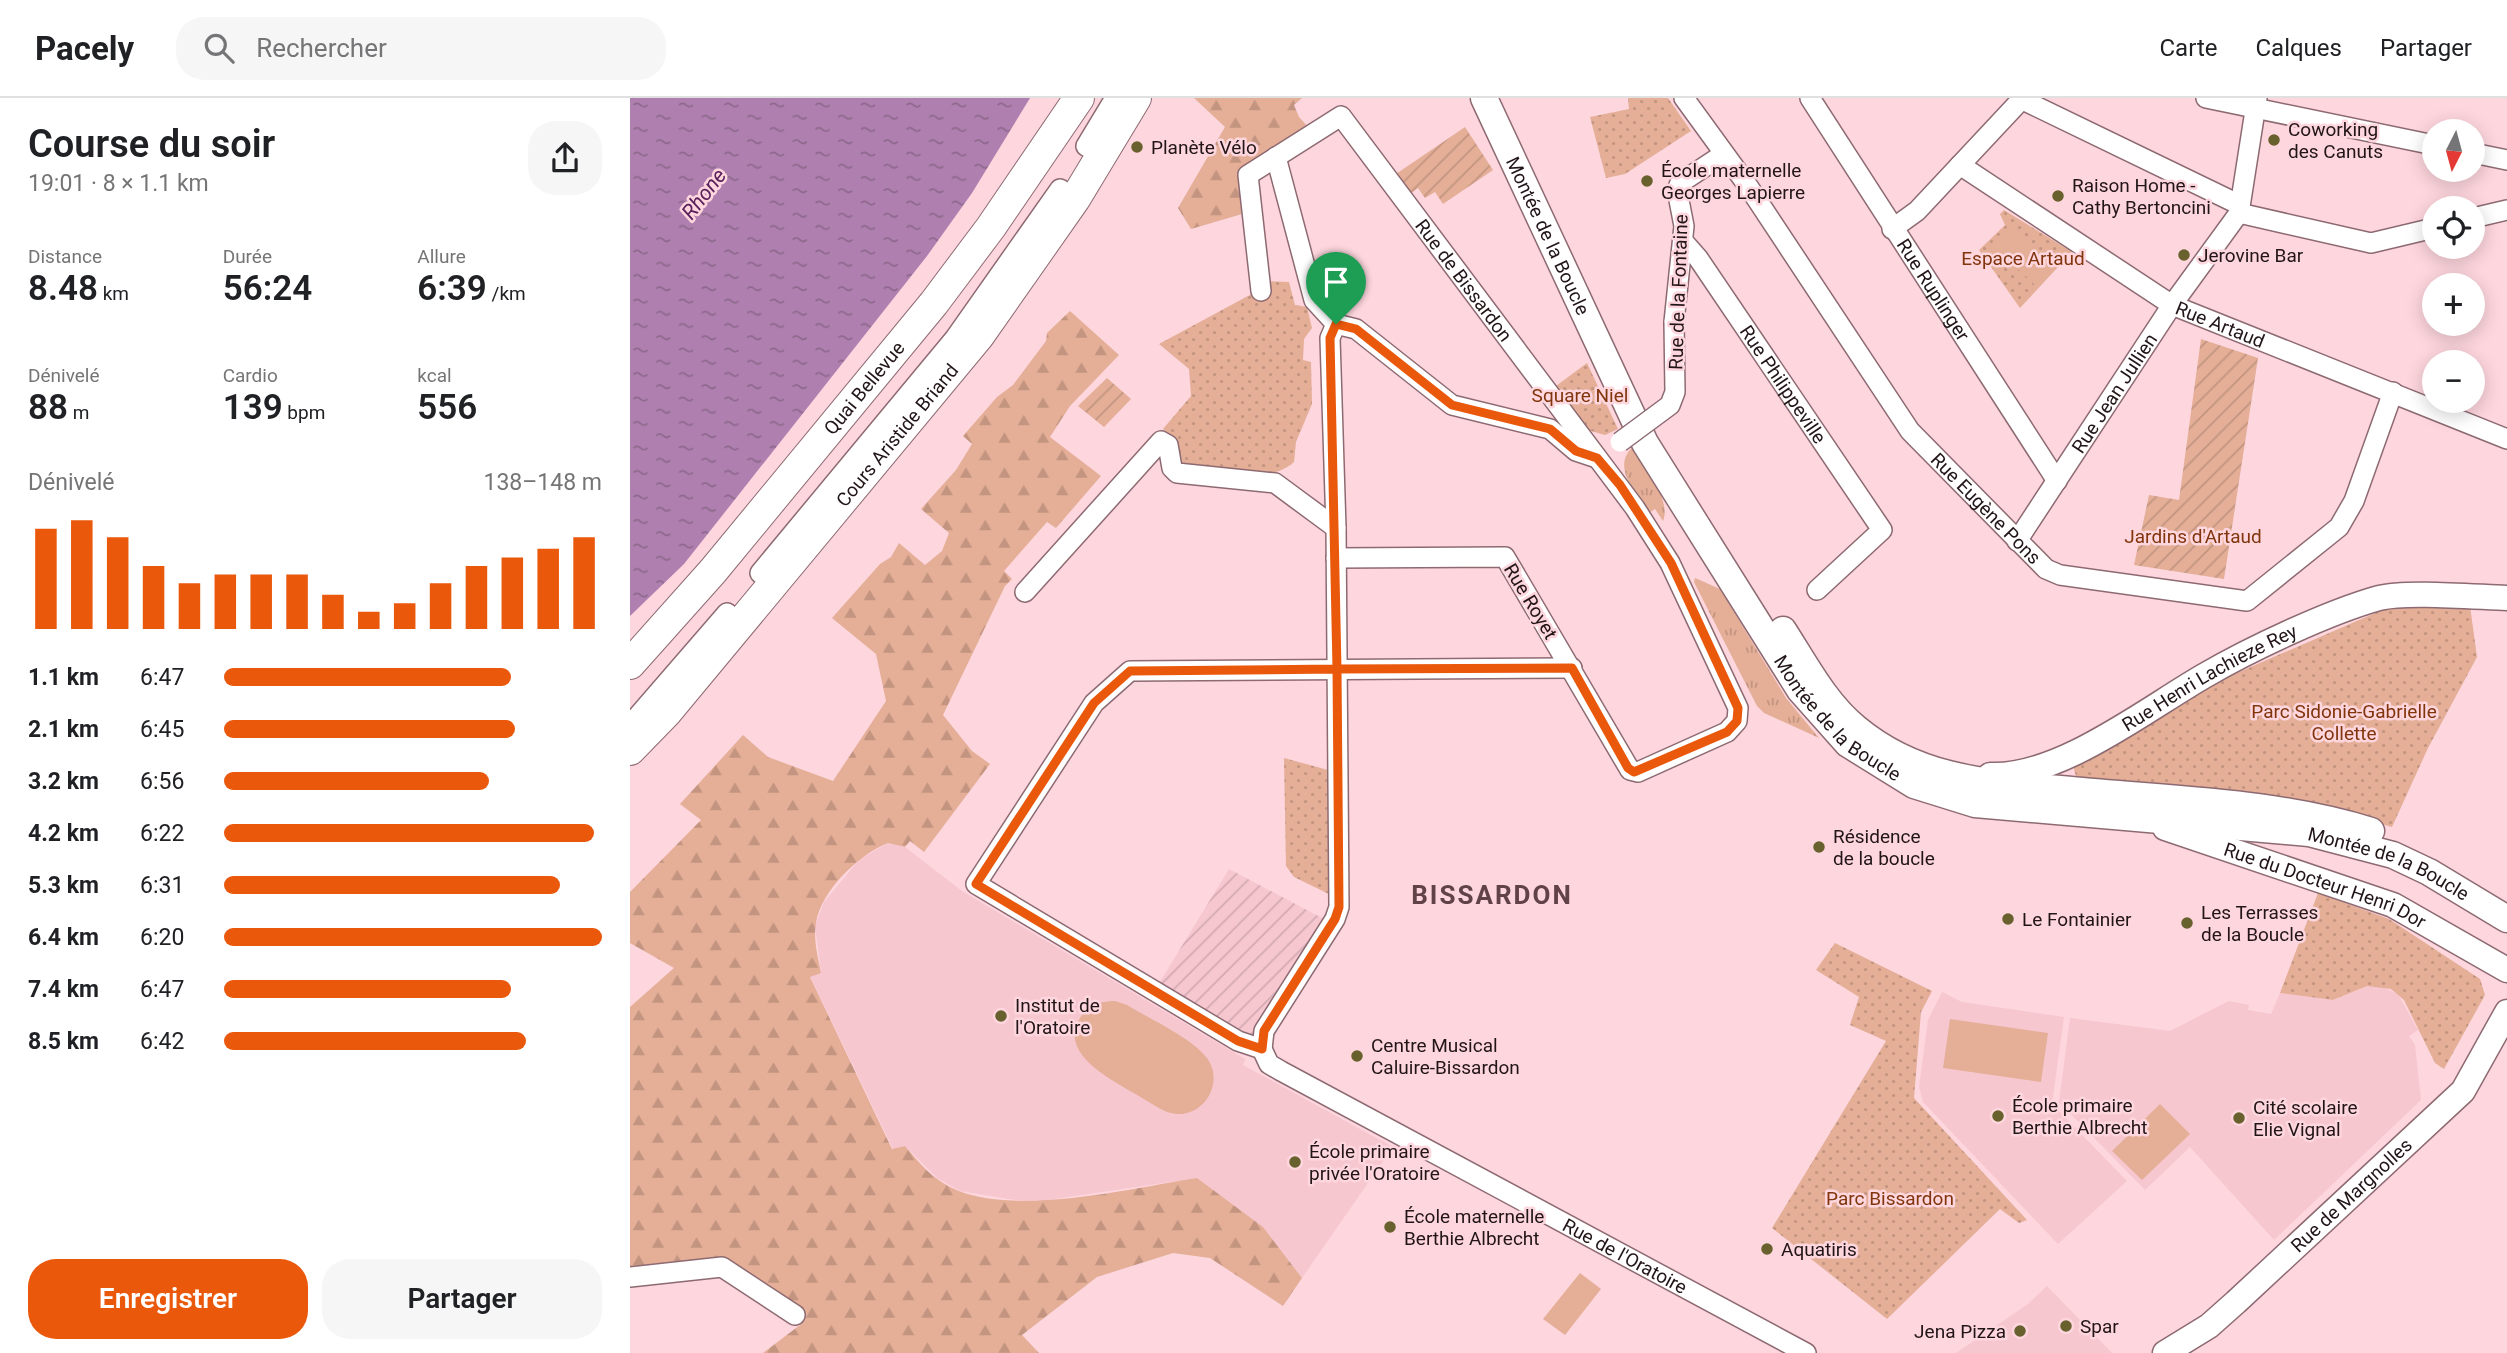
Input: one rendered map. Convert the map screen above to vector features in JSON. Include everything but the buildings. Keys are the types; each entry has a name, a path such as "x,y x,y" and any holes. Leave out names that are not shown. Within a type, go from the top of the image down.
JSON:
{"main road":[{"path":"1029,170 1073,98"},
{"name":"Quai Bellevue","path":"630,664 713,571 912,331 966,262 1079,98"},
{"name":"Cours Aristide Briand","path":"630,750 667,712 979,336 1075,199 1136,98"},
{"name":"Montée de la Boucle","path":"1484,98 1645,443 1800,690 1818,714 1862,755 1914,785 1941,796 1975,804 2134,820 2309,833 2358,844 2429,872 2507,919"},
{"name":"Montée de la Boucle","path":"1504,98 1640,398 1677,464 1835,707 1856,729 1947,777 2274,809 2330,818 2394,840 2428,857 2507,906"}],"street":[{"path":"1101,155 1086,146 1115,98"},
{"name":"Rue Eugène Pons","path":"1684,98 1748,186 1910,431 2046,569 2060,575 2247,601 2339,527 2354,501 2393,392"},
{"name":"Rue Ruplinger","path":"1810,98 2057,481"},
{"path":"2206,98 2256,103 2422,142"},
{"path":"1892,229 1917,211 2020,101 2031,102 2239,209 2371,243 2422,231"},
{"path":"2239,209 2256,103"},
{"name":"Rue de Bissardon","path":"1276,157 1341,116 1635,508"},
{"name":"Rue de la Fontaine","path":"1597,458 1670,405 1675,392 1675,291 1684,226 1677,190 1680,183 1724,154"},
{"path":"2485,155 2507,160"},
{"path":"1261,291 1248,178 1250,173 1276,157 1314,300 1336,324 1356,329 1452,405 1550,429 1576,451 1597,458"},
{"name":"Rue Artaud","path":"1959,164 2172,305 2507,439"},
{"name":"Rue Jean Jullien","path":"2017,541 2172,305 2239,209"},
{"path":"2485,215 2507,210"},
{"name":"Rue Philippeville","path":"1683,242 1698,258 1882,530 1817,590"},
{"path":"1262,1049 1264,1031 1335,919 1339,907 1336,528 1330,338 1336,324"},
{"path":"1025,592 1157,443 1165,442 1172,468 1177,473 1275,483 1336,528"},
{"name":"Rue Royet","path":"1336,558 1506,557 1628,768 1638,772 1727,732 1737,721 1738,708 1671,563 1635,508"},
{"name":"Rue Henri Lachieze Rey","path":"1919,764 1978,774 2023,772 2068,757 2207,674 2299,630 2375,599 2397,596 2507,598"},
{"path":"630,725 727,613 741,624"},
{"path":"1337,669 1572,668"},
{"name":"Rue de l'Oratoire","path":"1337,669 1130,671 1094,703 976,884 1238,1041 1262,1049 1269,1064 1280,1071 1806,1353"},
{"name":"Rue du Docteur Henri Dor","path":"2134,820 2205,839 2393,905 2507,970"},
{"name":"Rue de Margnolles","path":"2165,1353 2209,1326 2463,1091 2507,1012"},
{"path":"630,1277 722,1267 795,1315"}],"shaded area":[{"name":"Institut de l'Oratoire","path":"888,843 905,847 962,891 1245,1059 1243,1065 1393,1147 1302,1278 1263,1227 1197,1178 1041,1201 1015,1200 960,1191 937,1178 905,1146 893,1149 810,976 821,972 815,926 824,902 859,860"},
{"path":"1229,869 1324,919 1251,1039 1158,985"},
{"name":"Cité scolaire Elie Vignal","path":"2367,986 2380,986 2398,994 2418,1030 2409,1036 2415,1045 2421,1100 2274,1240 2190,1147 2145,1190 2059,1102 2070,1018 2170,1031 2229,1001 2249,1005 2248,1010 2271,1014 2280,993 2334,1000"},
{"name":"École primaire Berthie Albrecht","path":"1942,992 1962,1002 2064,1017 2052,1104 2127,1181 2058,1244 1923,1102 1919,1087 1928,1020"},
{"path":"2047,1286 2112,1353 1956,1353 2028,1304"}],"green space":[{"path":"1194,98 1302,98 1294,105 1299,117 1309,128 1243,171 1239,181 1242,214 1191,229 1178,208 1225,127"},
{"path":"1628,98 1668,98 1691,131 1625,174 1606,178 1590,117 1629,109"},
{"path":"1465,127 1493,170 1443,204 1435,192 1425,198 1418,188 1410,194 1396,174"},
{"name":"Espace Artaud","path":"2004,210 2072,252 2020,308 1979,250 2005,225 2000,214"},
{"path":"2011,223 2055,264 2035,285 1991,244"},
{"path":"1267,281 1289,282 1295,305 1307,307 1312,328 1304,339 1303,360 1311,362 1312,404 1296,442 1294,462 1282,470 1253,475 1221,473 1176,465 1177,442 1163,429 1191,396 1189,369 1159,344 1259,290"},
{"path":"1070,311 1119,355 1070,406 1050,437 1101,476 1056,528 1047,522 1004,571 1012,579 1005,586 943,715 972,751 990,764 924,852 910,841 905,847 888,843 853,865 833,887 819,911 815,929 821,973 810,977 892,1149 905,1146 927,1171 943,1183 968,1194 998,1200 1032,1201 1103,1194 1197,1178 1263,1227 1302,1278 1283,1306 1210,1258 1173,1253 1097,1277 1022,1335 1039,1353 763,1353 800,1325 802,1311 727,1263 630,1270 630,1007 674,968 630,943 630,892 701,820 680,804 743,735 768,757 833,781 886,701 876,654 832,618 880,564 891,557 899,543 925,565 942,551 949,533 921,509 956,470 972,444 963,436 997,397 1013,385 1046,341 1047,333"},
{"name":"Jardins d'Artaud","path":"2201,339 2258,358 2224,579 2134,565 2149,495 2179,500"},
{"name":"Square Niel","path":"1587,363 1618,429 1605,435 1584,429 1552,389"},
{"path":"1107,378 1131,399 1104,427 1078,406"},
{"path":"1633,447 1660,493 1664,503 1663,521 1655,509 1649,513 1628,481 1624,463"},
{"path":"1695,578 1720,589 1786,698 1819,738 1764,713 1757,706 1694,582"},
{"name":"Parc Sidonie-Gabrielle Collette","path":"2470,606 2477,657 2428,748 2392,827 2301,801 2077,781 2073,765 2209,685 2389,607"},
{"path":"1284,758 1328,770 1331,895 1294,877 1286,866"},
{"path":"2318,893 2389,919 2480,979 2485,995 2444,1069 2435,1063 2404,1000 2391,989 2367,986 2333,1000 2280,993"},
{"name":"Parc Bissardon","path":"1835,943 1932,991 1921,1012 1914,1098 2027,1220 2019,1223 2000,1209 1887,1319 1772,1228 1886,1041 1850,1025 1859,997 1816,970"},
{"path":"1115,1001 1181,1036 1207,1058 1212,1067 1213,1086 1209,1095 1196,1109 1176,1114 1164,1111 1107,1077 1083,1056 1076,1043 1075,1030 1082,1015 1097,1004"},
{"path":"1950,1019 2048,1033 2041,1082 1943,1068"},
{"path":"2160,1104 2190,1134 2142,1180 2112,1151"},
{"path":"1580,1273 1601,1289 1565,1335 1543,1319"}],"water":[{"name":"Rhone","path":"630,98 1030,98 972,193 927,256 684,564 630,616"}],"place":[{"name":"Coworking des Canuts","path":"2274,140"},
{"name":"Planète Vélo","path":"1137,147"},
{"name":"École maternelle Georges Lapierre","path":"1647,181"},
{"name":"Raison Home - Cathy Bertoncini","path":"2058,196"},
{"name":"Jerovine Bar","path":"2184,255"},
{"name":"Résidence de la boucle","path":"1819,847"},
{"name":"Le Fontainier","path":"2008,919"},
{"name":"Les Terrasses de la Boucle","path":"2187,923"},
{"name":"Institut de l'Oratoire","path":"1001,1016"},
{"name":"Centre Musical Caluire-Bissardon","path":"1357,1056"},
{"name":"École primaire Berthie Albrecht","path":"1998,1116"},
{"name":"Cité scolaire Elie Vignal","path":"2239,1118"},
{"name":"École primaire privée l'Oratoire","path":"1295,1162"},
{"name":"École maternelle Berthie Albrecht","path":"1390,1227"},
{"name":"Aquatiris","path":"1767,1249"},
{"name":"Spar","path":"2066,1326"},
{"name":"Jena Pizza","path":"2020,1331"}],"district":[{"name":"BISSARDON","path":"1492,895"}],"route":[{"path":"1336,324 1330,338 1337,669 1130,671 1094,703 976,884 1238,1041 1262,1049 1264,1031 1338,914 1337,669 1572,668 1628,768 1634,772 1727,732 1737,721 1738,715 1738,708 1671,563 1620,485 1597,458 1576,451 1550,429 1452,405 1356,329 1336,324"}]}
